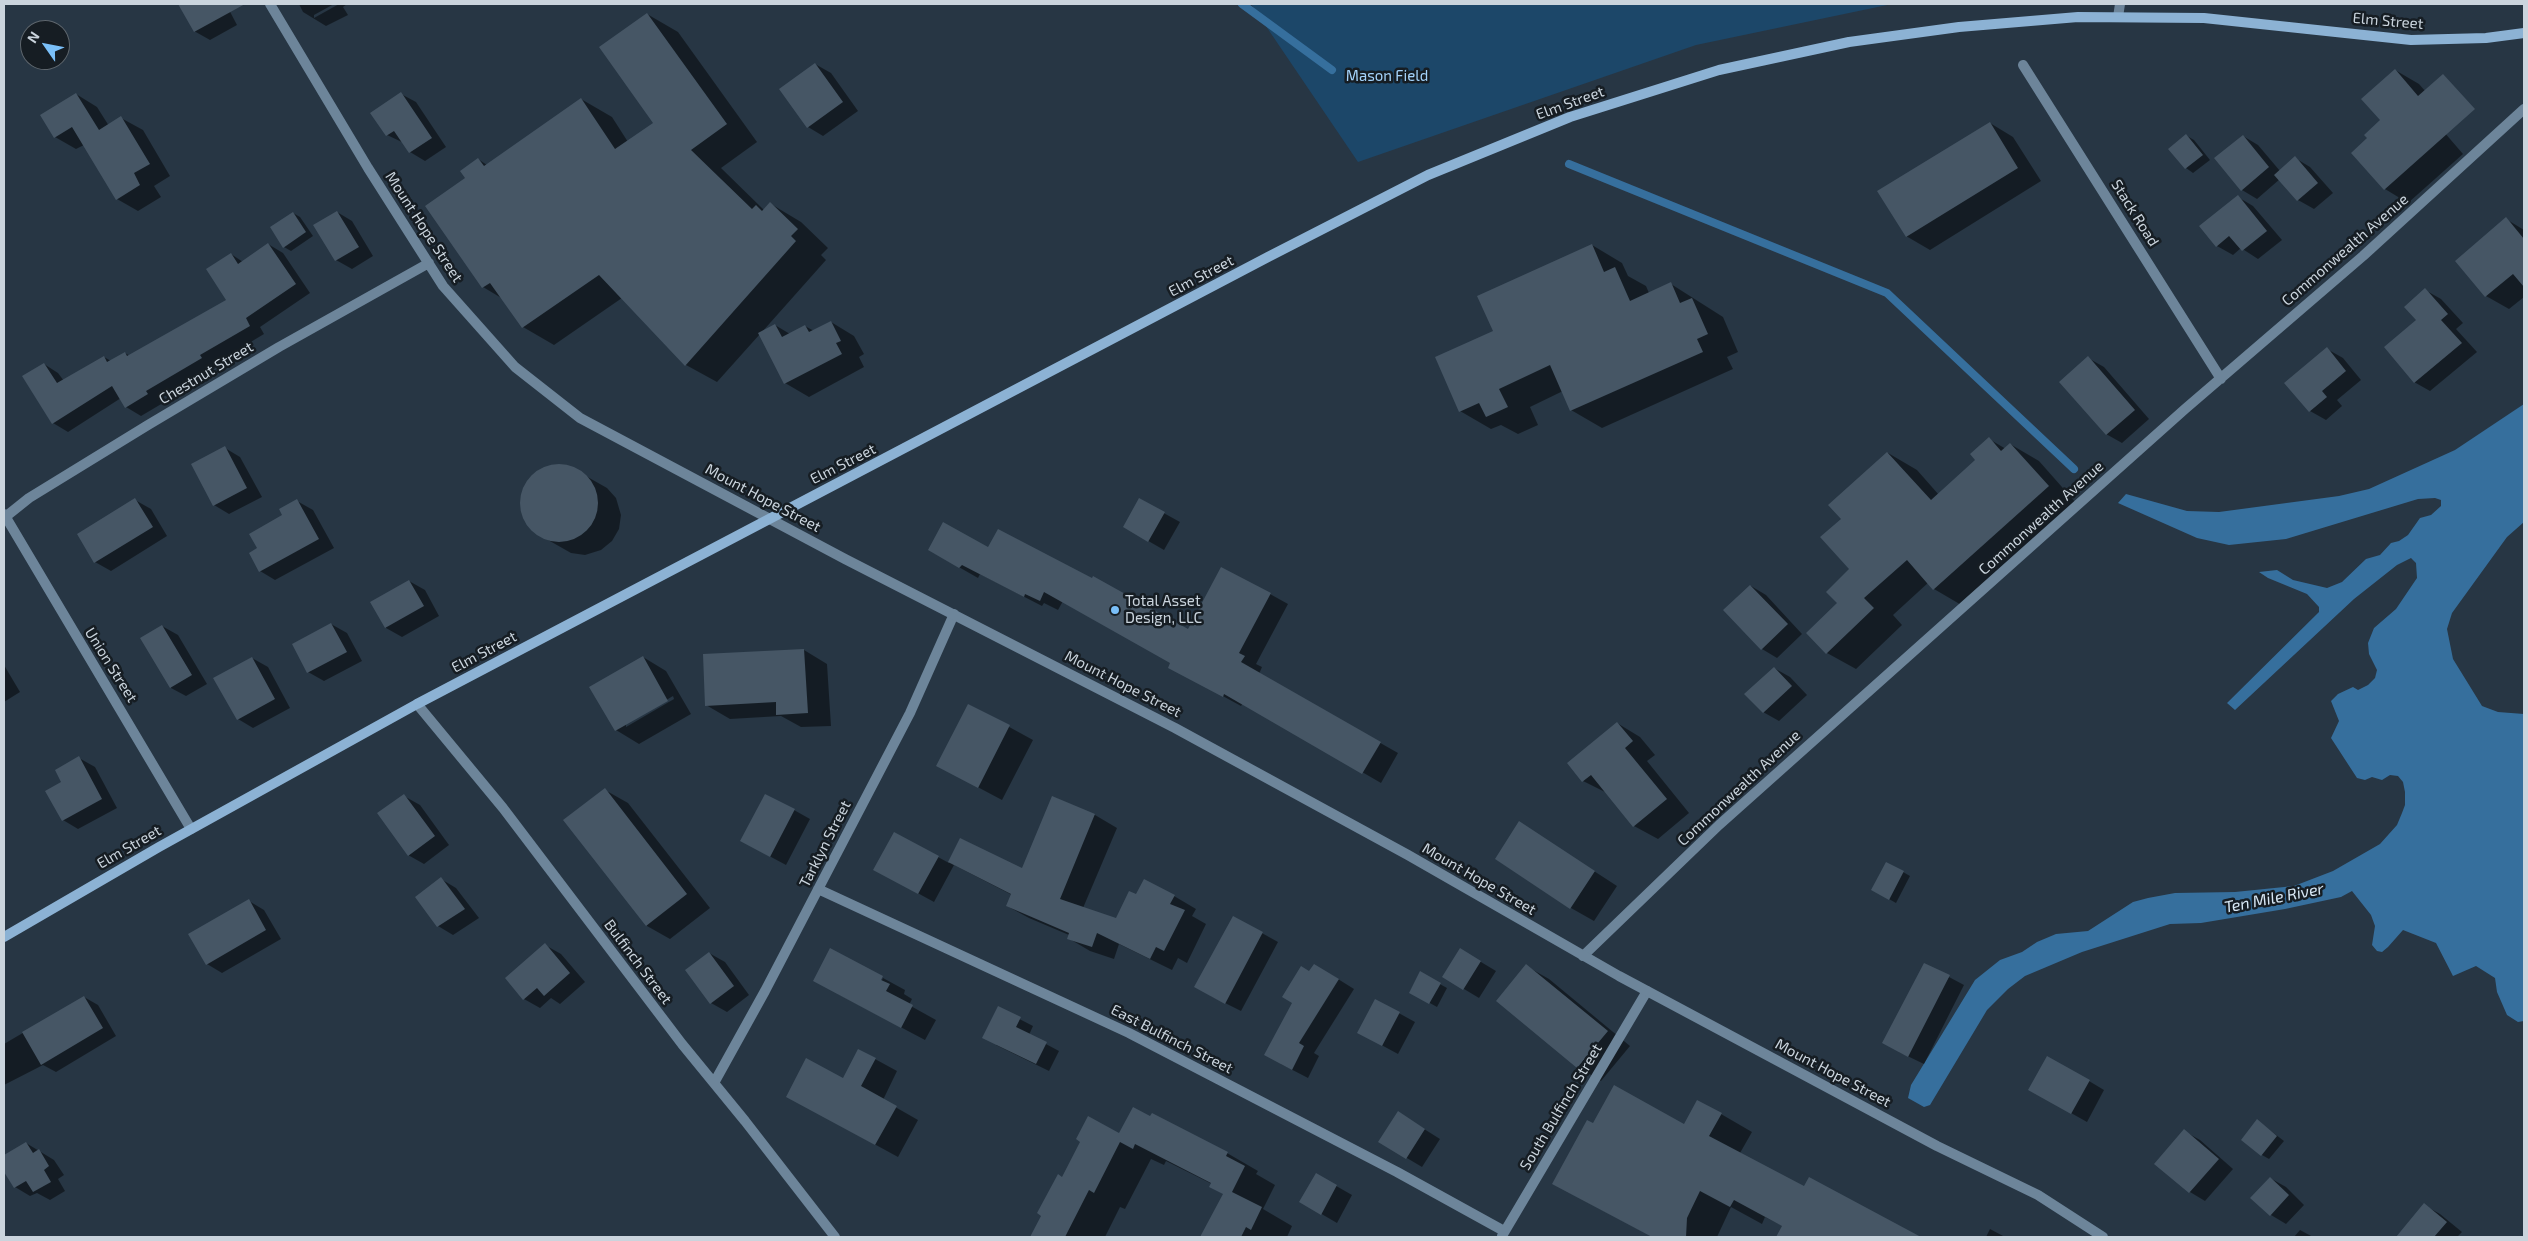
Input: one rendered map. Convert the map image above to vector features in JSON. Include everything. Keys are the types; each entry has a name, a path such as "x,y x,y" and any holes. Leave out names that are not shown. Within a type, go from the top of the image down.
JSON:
{"main road":[{"name":"Elm Street","path":"4,937 191,829 418,704 769,518 1428,176 1570,117 1719,70 1849,42 1959,27 2078,17 2118,17 2204,18 2411,40 2486,38 2524,33"}],"street":[{"name":"Mount Hope Street","path":"270,4 368,168 443,286 515,367 580,418 769,518 1184,732 1408,855 1647,991 1937,1146 2038,1195 2104,1237"},
{"path":"2118,17 2120,4"},
{"name":"Stack Road","path":"2023,65 2221,378"},
{"name":"Commonwealth Avenue","path":"1583,956 1727,818 2221,378 2363,256 2524,109"},
{"name":"Chestnut Street","path":"4,516 29,498 278,347 429,263"},
{"name":"Union Street","path":"4,516 191,829"},
{"name":"Tarklyn Street","path":"714,1083 818,890 910,713 954,614"},
{"name":"Bulfinch Street","path":"418,704 503,808 682,1044 835,1237"},
{"name":"East Bulfinch Street","path":"818,890 1129,1032 1397,1172 1503,1234"},
{"name":"South Bulfinch Street","path":"1503,1234 1647,991"}],"green space":[{"name":"Mason Field","path":"1251,4 1892,4 1696,45 1358,162"}],"water":[{"name":"Ten Mile River","path":"2524,404 2524,522 2507,537 2452,613 2447,629 2453,659 2482,706 2498,712 2524,714 2524,1021 2518,1022 2507,1015 2497,992 2495,978 2476,966 2453,976 2436,943 2403,930 2382,952 2377,951 2372,945 2375,926 2371,915 2352,891 2341,897 2285,909 2201,923 2170,924 2082,952 2025,976 2008,989 1987,1010 1930,1105 1924,1107 1908,1098 1911,1085 1975,980 2000,960 2022,952 2037,942 2056,934 2088,931 2133,902 2148,898 2175,893 2235,892 2294,886 2333,871 2380,844 2397,825 2405,805 2403,782 2398,776 2390,775 2382,780 2372,777 2365,780 2357,778 2331,738 2339,721 2331,701 2338,694 2353,687 2358,690 2368,685 2375,678 2377,670 2369,654 2368,643 2374,628 2396,609 2417,578 2416,563 2411,558 2397,565 2354,599 2235,710 2227,703 2319,612 2319,607 2307,594 2268,578 2259,572 2277,570 2293,580 2327,588 2342,582 2366,559 2380,555 2391,543 2399,541 2408,535 2420,518 2431,515 2441,506 2441,500 2435,498 2418,499 2286,539 2229,545 2197,538 2118,503 2126,494 2187,511 2219,512 2339,496 2369,489 2455,450"}],"building":[{"path":"178,4 245,4 194,32"},
{"path":"647,13 727,124 691,150 752,209 756,205 762,211 770,202 798,229 791,236 796,241 685,366 599,275 522,328 490,283 482,288 425,206 465,178 460,171 478,158 484,166 581,98 615,149 653,123 599,47"},
{"path":"815,63 843,102 807,128 779,89"},
{"path":"2395,69 2418,96 2443,74 2475,109 2384,190 2351,153 2367,138 2364,135 2380,120 2361,99"},
{"path":"401,92 432,138 409,153 394,131 386,136 370,113"},
{"path":"76,93 99,130 121,116 150,164 134,173 140,185 116,200 72,127 54,138 40,115"},
{"path":"1990,122 2018,168 1906,237 1877,191"},
{"path":"2186,134 2203,155 2185,169 2168,149"},
{"path":"2243,135 2269,167 2241,191 2214,158"},
{"path":"2295,156 2318,183 2297,201 2274,175"},
{"path":"2238,195 2267,231 2242,251 2229,236 2216,247 2199,226"},
{"path":"337,211 359,247 335,261 313,225"},
{"path":"293,212 306,232 283,248 270,227"},
{"path":"2506,217 2524,239 2524,287 2513,274 2485,297 2455,261"},
{"path":"268,243 296,284 246,318 250,326 200,355 202,358 146,391 148,394 125,408 112,386 52,424 22,376 44,363 57,383 104,356 107,362 125,352 127,356 226,300 206,269 231,253 238,264"},
{"path":"1592,244 1604,272 1615,267 1630,301 1671,282 1680,303 1692,298 1708,334 1697,339 1703,352 1570,411 1550,365 1499,389 1508,407 1486,417 1479,403 1459,412 1435,357 1493,331 1477,296"},
{"path":"2425,288 2448,314 2441,320 2462,343 2414,383 2384,347 2416,320 2404,307"},
{"path":"831,321 841,341 836,343 842,354 784,384 758,333 775,324 782,337 805,325 809,332"},
{"path":"2327,347 2346,371 2322,391 2327,397 2309,412 2284,383"},
{"path":"2088,356 2135,410 2106,435 2059,382"},
{"path":"1989,437 2001,451 2010,443 2049,486 1933,590 1907,560 1864,598 1874,608 1826,654 1806,633 1837,603 1826,592 1849,569 1820,537 1841,519 1828,505 1887,452 1931,500 1975,460 1970,454"},
{"path":"225,446 247,488 213,506 191,464"},
{"path":"559,464 574,467 587,475 595,488 598,503 595,518 587,531 574,539 559,542 544,539 531,531 523,518 520,503 523,488 531,475 544,467"},
{"path":"135,498 153,527 94,563 77,534"},
{"path":"1139,498 1165,512 1148,542 1123,527"},
{"path":"297,499 319,539 259,572 249,553 257,548 249,534 282,515 279,509"},
{"path":"943,522 988,547 998,529 1092,578 1093,576 1188,629 1221,567 1271,593 1239,653 1245,656 1241,662 1381,742 1362,774 1224,694 1223,697 1168,668 1170,663 1044,592 1040,601 1025,594 1024,597 962,565 959,568 928,550"},
{"path":"409,580 424,606 385,628 370,602"},
{"path":"1750,585 1788,624 1761,650 1723,610"},
{"path":"331,623 347,652 307,673 292,644"},
{"path":"162,625 192,675 170,688 140,638"},
{"path":"804,649 808,713 776,715 776,702 705,706 703,654"},
{"path":"643,656 668,701 615,731 589,687"},
{"path":"252,657 275,699 237,720 213,678"},
{"path":"1774,667 1792,686 1763,713 1744,694"},
{"path":"968,704 1010,725 978,788 936,766"},
{"path":"1617,722 1633,741 1625,748 1667,799 1633,827 1591,775 1582,782 1567,763"},
{"path":"79,756 102,799 62,821 45,791 61,782 55,770"},
{"path":"605,788 687,894 646,926 563,820"},
{"path":"404,794 435,836 408,856 377,813"},
{"path":"765,794 795,809 770,857 740,841"},
{"path":"1052,796 1095,814 1060,899 1116,918 1129,891 1136,894 1144,879 1175,895 1170,904 1185,910 1164,951 1156,947 1150,959 1097,933 1092,947 1067,939 1069,933 1006,906 1011,894 948,862 960,838 1022,868"},
{"path":"1519,821 1595,871 1570,909 1495,859"},
{"path":"894,832 939,856 918,894 873,870"},
{"path":"1886,862 1904,871 1889,900 1871,890"},
{"path":"441,877 465,909 437,927 415,897"},
{"path":"249,899 266,930 206,965 188,934"},
{"path":"1233,916 1263,932 1225,1004 1194,987"},
{"path":"545,943 570,973 544,996 537,988 523,1000 505,978"},
{"path":"830,948 883,976 881,980 890,984 886,991 913,1005 901,1028 813,981"},
{"path":"1460,948 1481,961 1463,990 1442,977"},
{"path":"709,952 734,986 710,1004 685,970"},
{"path":"1924,963 1950,975 1908,1057 1882,1043"},
{"path":"1314,964 1339,979 1299,1043 1304,1046 1292,1070 1264,1055 1292,1003 1282,997 1301,966 1309,971"},
{"path":"1526,964 1608,1031 1577,1068 1496,1001"},
{"path":"1420,971 1441,983 1429,1004 1409,993"},
{"path":"84,996 103,1028 41,1065 22,1032"},
{"path":"1375,999 1400,1012 1382,1046 1357,1033"},
{"path":"998,1006 1021,1017 1016,1027 1047,1042 1036,1064 982,1038"},
{"path":"858,1049 876,1058 861,1086 897,1106 875,1145 786,1097 806,1058 843,1078"},
{"path":"2047,1056 2090,1080 2071,1114 2028,1090"},
{"path":"1614,1085 1684,1124 1697,1100 1722,1113 1709,1136 1804,1186 1809,1177 1921,1237 1776,1237 1782,1226 1734,1200 1730,1207 1700,1191 1687,1218 1686,1237 1652,1237 1552,1184 1587,1120 1593,1123"},
{"path":"1133,1107 1150,1116 1152,1113 1228,1152 1226,1156 1245,1166 1232,1192 1262,1207 1251,1230 1246,1227 1241,1237 1200,1237 1223,1194 1209,1187 1211,1183 1135,1144 1133,1149 1120,1142 1094,1193 1089,1190 1065,1237 1030,1237 1041,1216 1037,1213 1058,1174 1062,1177 1080,1142 1076,1139 1088,1116 1119,1133"},
{"path":"1398,1111 1425,1129 1406,1159 1378,1142"},
{"path":"2257,1119 2277,1136 2261,1156 2241,1140"},
{"path":"2184,1129 2219,1159 2189,1193 2154,1164"},
{"path":"26,1142 33,1153 39,1149 49,1166 44,1170 51,1182 33,1192 26,1181 14,1188 4,1172 4,1155"},
{"path":"1316,1173 1337,1185 1321,1215 1299,1202"},
{"path":"2270,1177 2289,1195 2270,1216 2250,1198"},
{"path":"2424,1203 2447,1222 2434,1237 2396,1237"}],"waterway":[{"path":"1242,4 1332,70"},
{"path":"1569,164 1887,293 2074,469"}],"place":[{"name":"Total Asset Design, LLC","path":"1115,610"}]}
